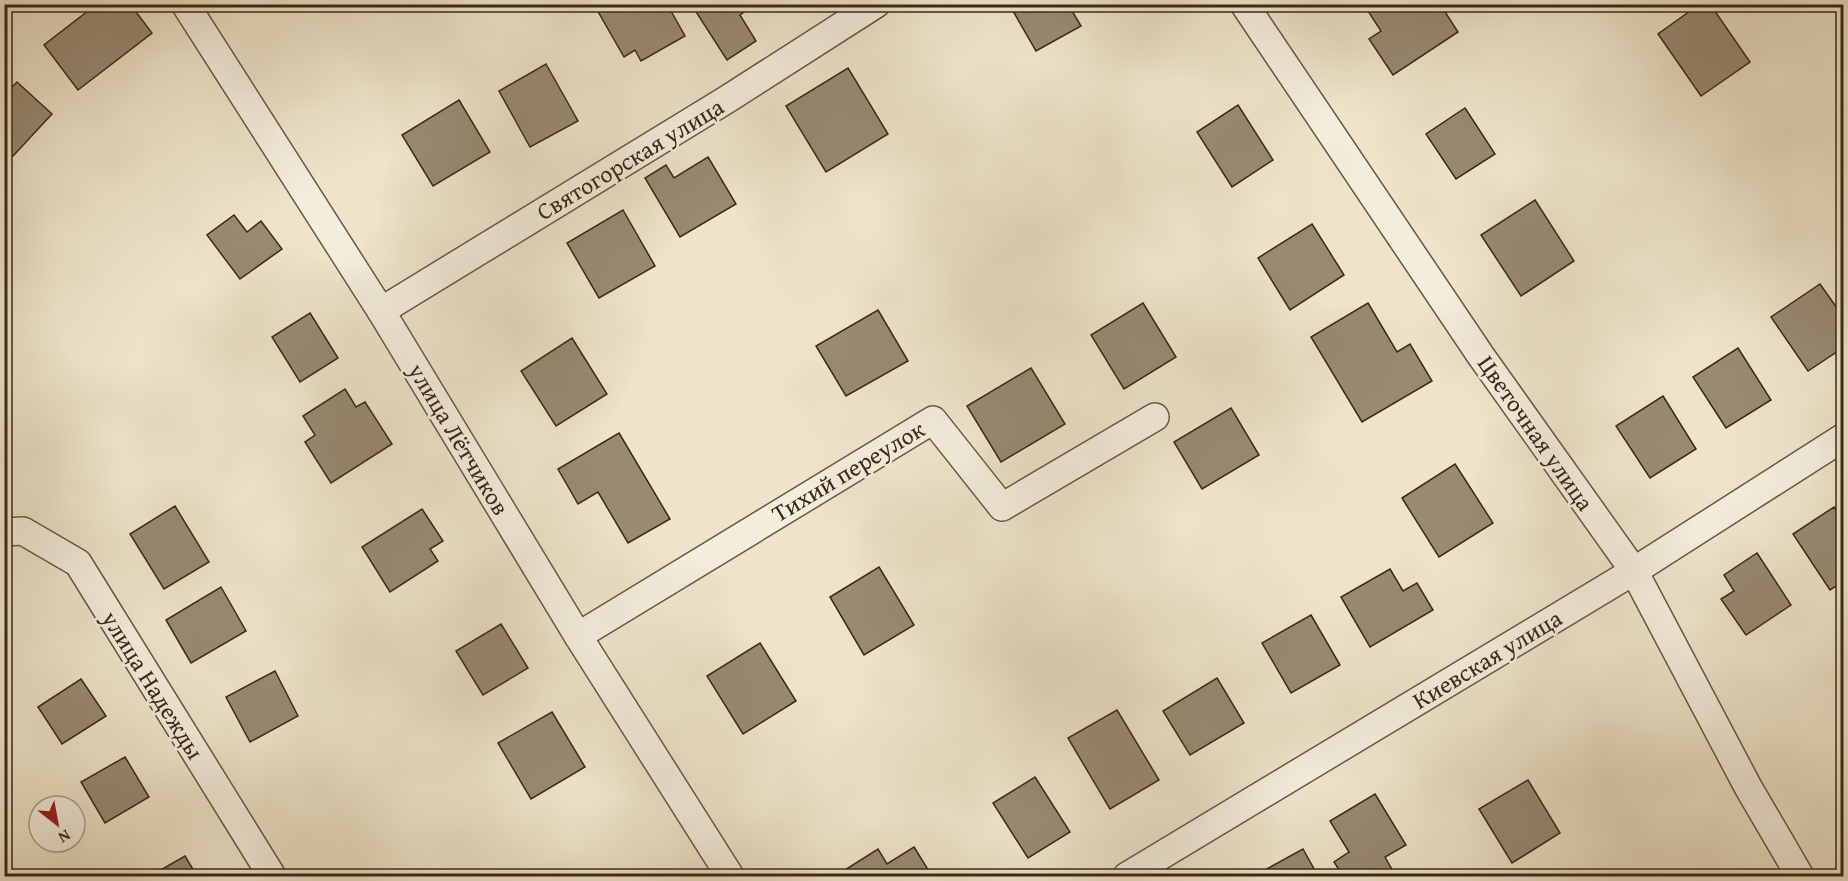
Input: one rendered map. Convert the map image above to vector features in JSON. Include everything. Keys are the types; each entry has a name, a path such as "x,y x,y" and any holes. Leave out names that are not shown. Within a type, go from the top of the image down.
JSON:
{"street":[{"name":"улица Лётчиков","path":"185,4 381,311 578,636 730,876"},
{"name":"Святогорская улица","path":"381,311 726,100 876,4"},
{"name":"Цветочная улица","path":"1244,4 1481,356 1634,571 1748,787 1800,876"},
{"name":"Тихий переулок","path":"578,636 933,420 1002,507 1155,417"},
{"name":"Киевская улица","path":"1127,876 1634,571 1844,437"},
{"name":"улица Надежды","path":"4,532 23,531 78,564 272,876"}],"building":[{"path":"97,4 130,4 152,33 78,90 44,45"},
{"path":"603,4 667,4 685,36 641,61 635,50 624,57 596,8"},
{"path":"691,4 756,4 740,15 756,41 727,60"},
{"path":"1009,4 1068,4 1081,26 1036,51"},
{"path":"1371,4 1440,4 1458,32 1393,75 1369,39 1381,31 1366,8"},
{"path":"1700,4 1710,4 1750,62 1701,96 1658,34"},
{"path":"546,64 578,121 530,147 499,91"},
{"path":"848,68 888,134 826,172 786,106"},
{"path":"17,82 52,114 13,156 4,149 4,95"},
{"path":"459,100 490,152 433,186 402,135"},
{"path":"1238,105 1273,160 1232,187 1197,132"},
{"path":"1465,108 1495,154 1456,179 1426,134"},
{"path":"708,157 736,204 680,237 645,178 666,165 674,178"},
{"path":"1535,200 1574,261 1521,296 1481,235"},
{"path":"623,210 655,266 599,298 567,243"},
{"path":"234,215 247,232 261,221 282,249 240,279 207,235"},
{"path":"1312,224 1344,275 1290,310 1258,258"},
{"path":"1820,284 1844,318 1844,347 1808,371 1771,317"},
{"path":"1143,303 1176,357 1124,389 1091,335"},
{"path":"1368,303 1397,352 1410,344 1432,381 1362,422 1311,337"},
{"path":"878,310 908,361 846,396 816,346"},
{"path":"310,313 338,358 300,382 272,337"},
{"path":"572,338 607,394 556,426 521,371"},
{"path":"1738,348 1771,400 1726,428 1693,377"},
{"path":"1031,368 1065,424 1001,462 967,406"},
{"path":"345,389 356,407 365,402 392,444 331,483 305,442 315,435 303,416"},
{"path":"1663,396 1696,449 1650,478 1616,426"},
{"path":"1231,408 1259,455 1202,489 1174,442"},
{"path":"619,433 670,519 628,543 598,492 578,504 558,469"},
{"path":"1455,464 1493,523 1439,557 1402,498"},
{"path":"175,506 209,562 164,589 130,534"},
{"path":"1834,507 1844,522 1844,581 1830,590 1793,534"},
{"path":"422,509 443,541 430,549 438,561 390,592 362,547"},
{"path":"1757,553 1791,605 1746,635 1721,599 1734,591 1724,575"},
{"path":"879,567 914,625 864,655 830,597"},
{"path":"1390,569 1403,591 1417,583 1433,610 1370,647 1341,597"},
{"path":"221,587 246,631 191,663 166,620"},
{"path":"1311,615 1340,665 1291,693 1262,643"},
{"path":"501,624 528,668 483,695 456,651"},
{"path":"760,643 796,701 743,734 707,676"},
{"path":"275,671 298,716 250,742 226,697"},
{"path":"1217,678 1244,723 1190,755 1163,711"},
{"path":"81,679 106,716 62,744 38,707"},
{"path":"1117,710 1159,780 1110,809 1068,738"},
{"path":"552,712 585,767 531,799 498,743"},
{"path":"125,757 149,797 105,823 81,782"},
{"path":"1035,777 1070,832 1028,858 993,803"},
{"path":"1528,780 1560,833 1512,863 1479,809"},
{"path":"1375,794 1406,845 1385,857 1394,873 1388,876 1343,876 1334,862 1349,852 1330,821"},
{"path":"914,847 932,876 842,876 840,873 878,849 887,864"},
{"path":"1303,849 1318,876 1254,876"},
{"path":"185,856 197,876 150,876"}]}
